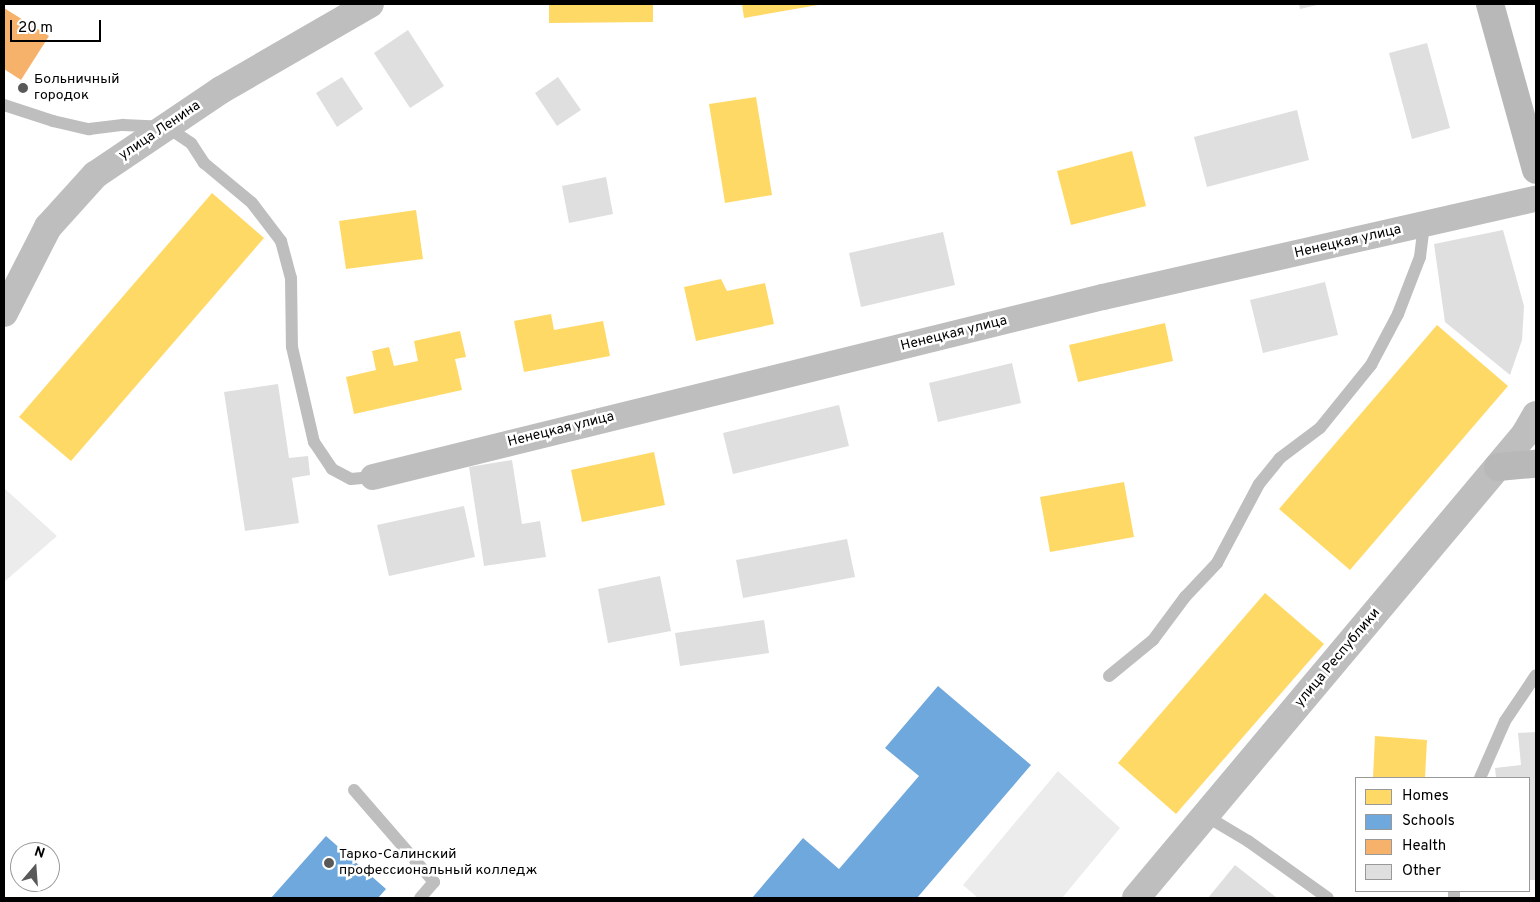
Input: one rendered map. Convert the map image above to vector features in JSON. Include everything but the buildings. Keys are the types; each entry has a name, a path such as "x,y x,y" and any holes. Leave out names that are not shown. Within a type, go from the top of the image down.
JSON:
{"main road":[{"path":"1490,4 1536,170"},
{"path":"1498,467 1536,464"}],"street":[{"name":"улица Ленина","path":"4,312 48,227 95,175 221,90 370,4"},
{"name":"Ненецкая улица","path":"373,477 1103,297 1424,226 1536,199"},
{"name":"улица Республики","path":"1136,898 1526,434 1536,415"}],"lane":[{"path":"4,104 52,120 89,129 123,125 167,127 191,143 204,163 252,203 281,241 291,278 292,347 314,442 332,469 351,479 373,477"},
{"path":"1109,676 1153,640 1185,597 1217,563 1258,484 1280,458 1320,428 1371,365 1398,314 1420,257 1424,226"},
{"path":"1480,777 1505,721 1536,675"},
{"path":"354,790 434,882 420,898"},
{"path":"1206,816 1248,841 1328,898"}],"shaded area":[{"path":"4,488 57,536 4,582"},
{"path":"1058,771 1120,828 1062,898 978,898 963,885"}],"place":[{"name":"Больничный городок","path":"23,88"},
{"name":"Тарко-Салинский профессиональный колледж","path":"329,863"}]}
